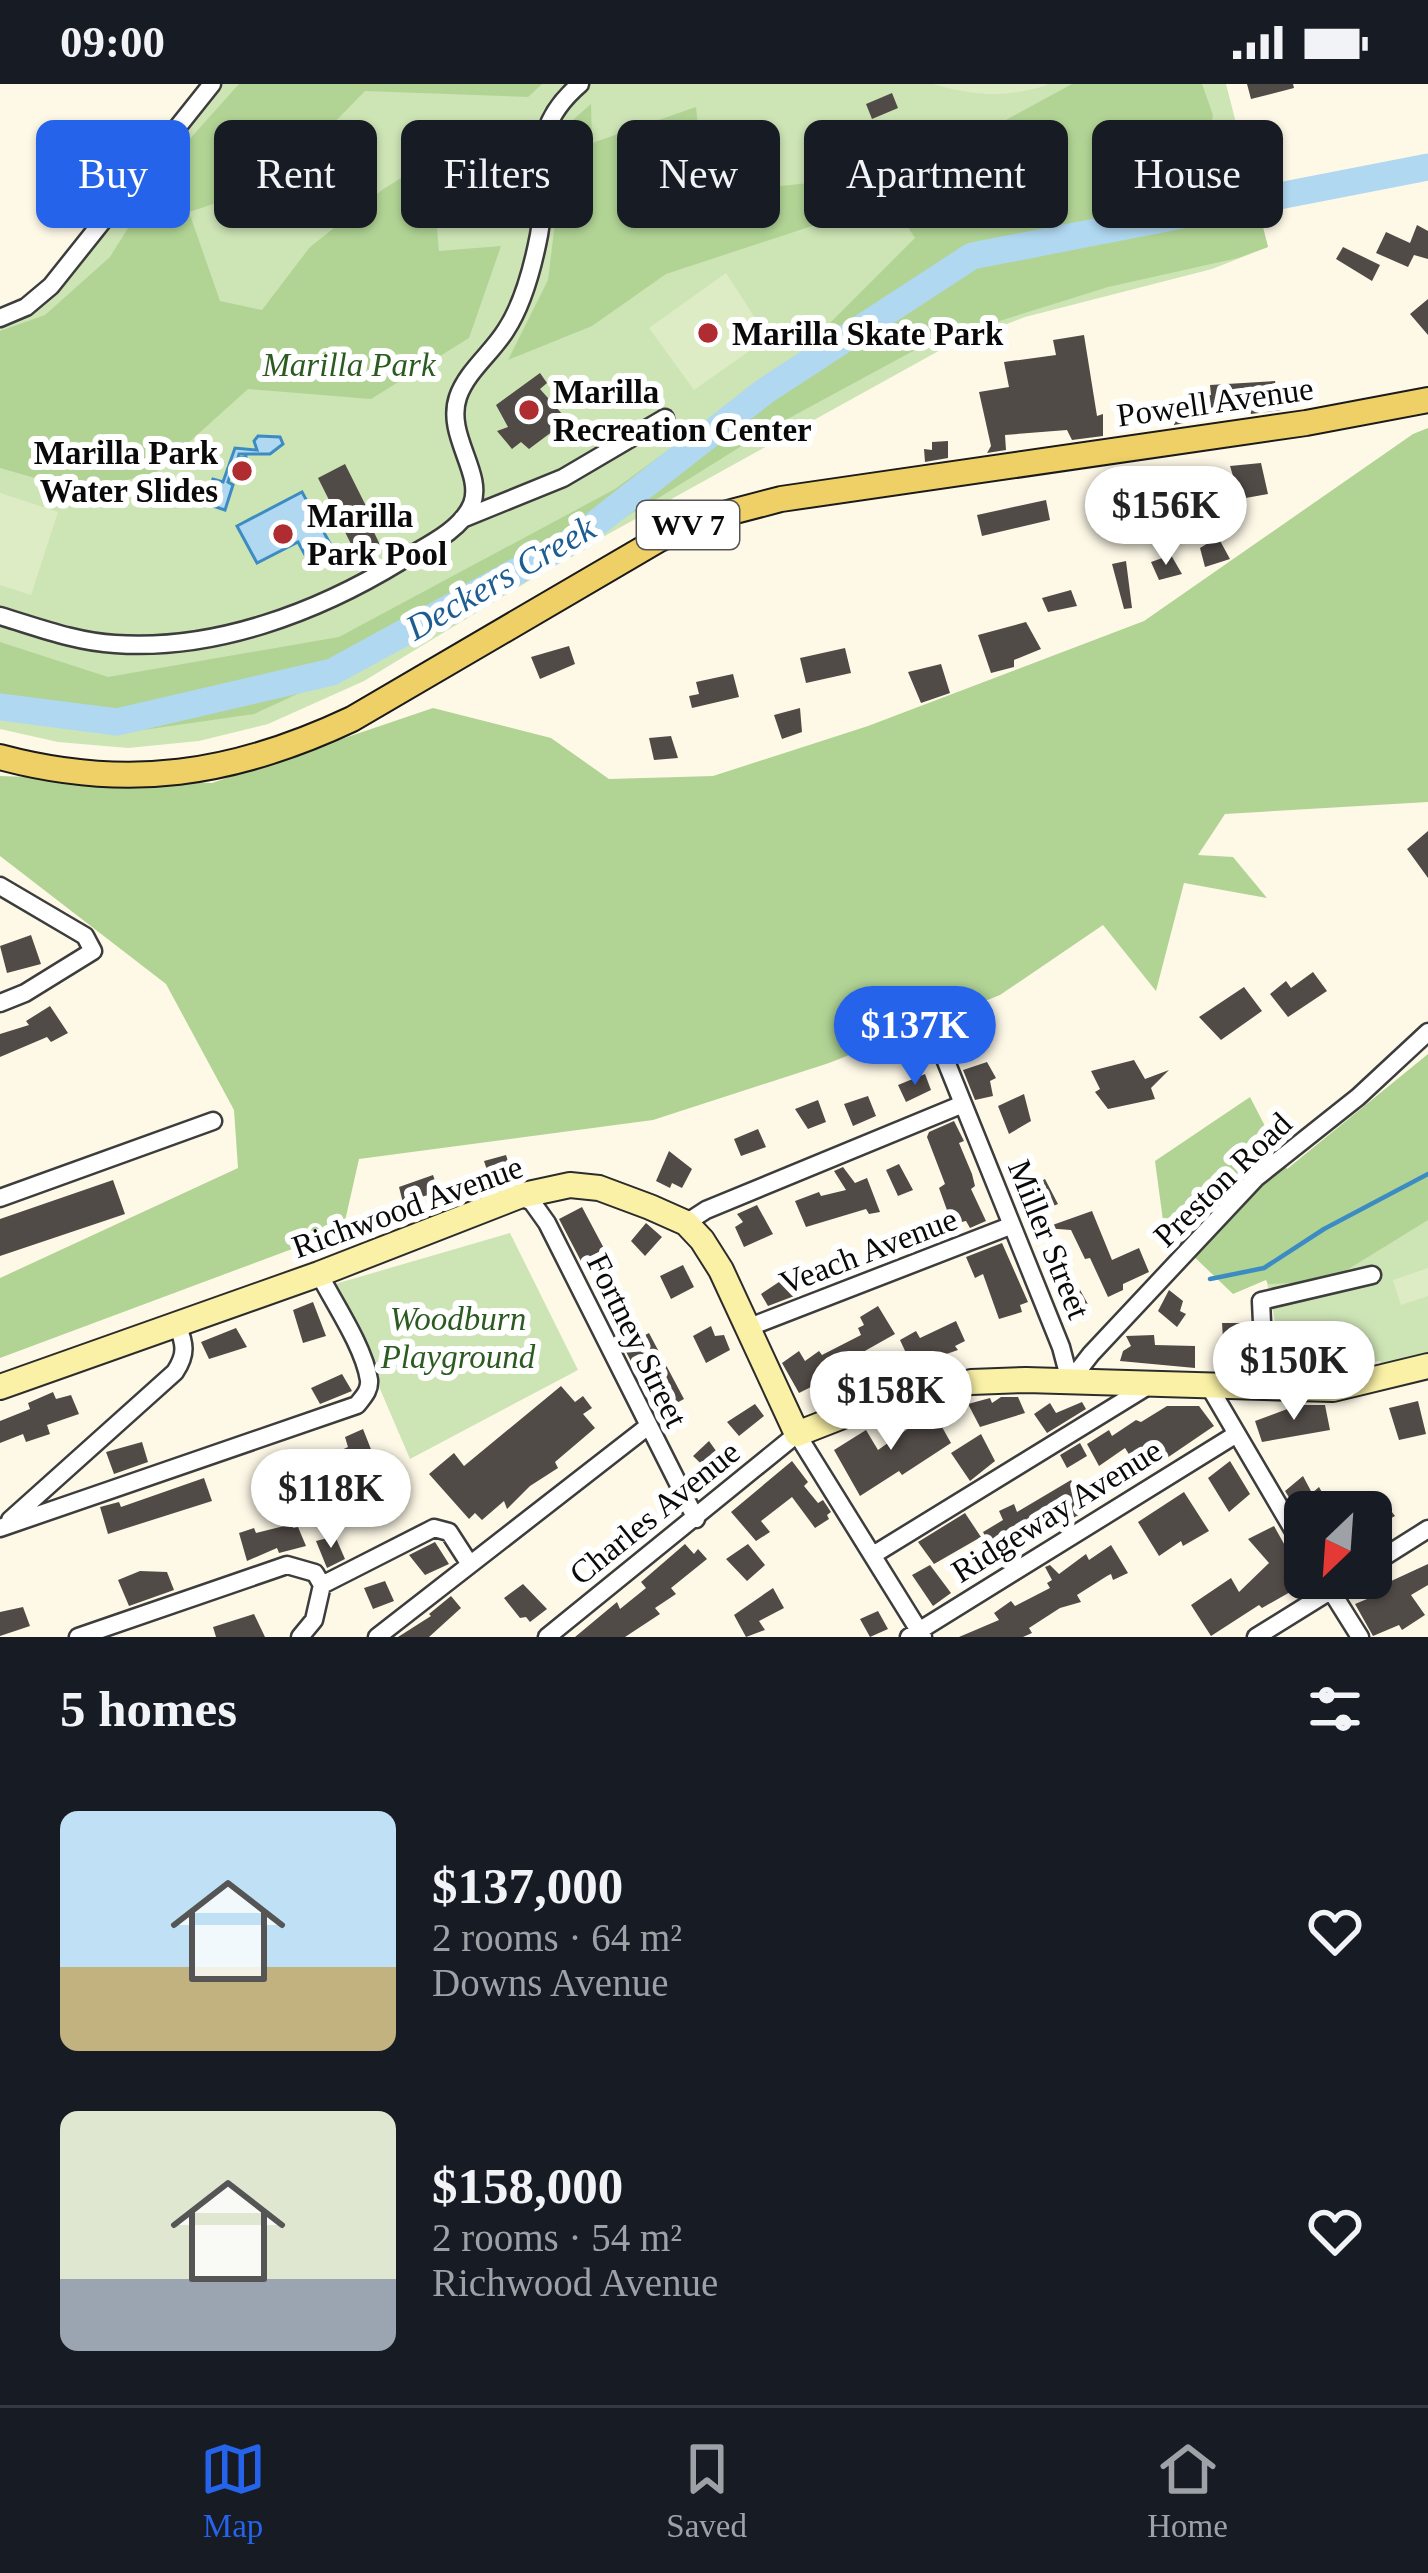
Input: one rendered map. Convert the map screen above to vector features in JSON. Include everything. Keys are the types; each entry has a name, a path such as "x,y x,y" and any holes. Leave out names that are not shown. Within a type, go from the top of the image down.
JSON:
{"main road":[{"name":"Powell Avenue","path":"0,757 92,776 150,777 226,766 301,743 352,719 698,520 782,499 1428,400"}],"street":[{"path":"0,319 26,307 51,286 212,84"},
{"path":"461,519 473,503 474,486 458,439 458,398 507,330 521,297 540,233 542,144 550,115 580,84"},
{"path":"0,616 112,644 159,645 208,638 308,610 397,564 461,519 563,478 665,418"},
{"path":"0,886 86,936 93,951 26,993 0,1003"},
{"name":"Preston Road","path":"1070,1381 1256,1178 1358,1097 1428,1032"},
{"name":"Miller Street","path":"943,1054 1061,1347 1070,1381"},
{"path":"917,1635 797,1434 721,1270 686,1223 706,1210 963,1104"},
{"path":"0,1198 213,1121"},
{"name":"Richwood Avenue","path":"0,1387 319,1274 519,1196 570,1185 599,1188 686,1223"},
{"name":"Fortney Street","path":"519,1196 532,1202 547,1222 696,1519"},
{"name":"Veach Avenue","path":"747,1328 1010,1226"},
{"path":"0,1528 356,1405 368,1393 369,1380 319,1274"},
{"path":"1265,1389 1261,1301 1372,1275"},
{"path":"0,1528 175,1372 185,1357 177,1324"},
{"path":"797,1434 848,1414 971,1382 1333,1389 1428,1366"},
{"path":"873,1555 1148,1386"},
{"path":"1210,1388 1284,1516"},
{"path":"377,1637 646,1427"},
{"name":"Charles Avenue","path":"547,1637 797,1434"},
{"name":"Ridgeway Avenue","path":"917,1635 1234,1435"},
{"path":"322,1585 434,1528 449,1532 469,1563"},
{"path":"1392,1552 1428,1529"},
{"path":"78,1637 287,1565 314,1574 322,1585 314,1619 300,1637"},
{"path":"1256,1637 1308,1599"},
{"path":"1337,1599 1360,1637"}],"green space":[{"name":"Marilla Park","path":"212,84 1226,84 1235,120 1092,120 1092,228 1263,228 1268,247 1212,269 1025,317 944,348 583,548 364,681 268,724 199,741 128,748 58,742 0,729 0,318 26,307 92,228 190,228 190,120 182,120"},
{"path":"239,84 542,84 528,97 365,91 337,120 214,120 214,204 190,212 190,139"},
{"path":"933,84 1047,84 1047,85 990,94"},
{"path":"1072,84 1202,84 1212,120 1092,120 1092,228 1263,228 1268,247 1108,287 926,344 769,429 395,649 254,714 122,733 0,713 0,642 108,677 339,637 615,489 799,354 915,238 908,228 1068,228 1068,120 1006,120"},
{"path":"591,104 591,120 573,120"},
{"path":"696,107 697,120 658,120"},
{"path":"617,134 617,228 780,228 780,186 804,184 806,228 666,274 592,326 508,360 548,280 554,228 593,228 593,143"},
{"path":"401,178 401,228 437,228 439,251 501,246 469,338 371,399 248,389 156,472 84,492 0,468 0,331 45,315 110,257 128,228 190,228 190,215 220,301 262,310 310,247 334,228 377,228 377,194"},
{"name":"Marilla Skate Park","path":"726,273 768,338 694,390 649,328"},
{"path":"1428,428 1428,802 1225,814 1198,855 1233,857 1267,898 1184,883 1156,991 1103,925 1000,995 829,1063 653,1120 359,1159 343,1230 0,1358 0,1278 238,1168 234,1110 166,984 0,856 0,776 212,783 433,708 551,738 609,779 713,776 868,726 1144,621"},
{"path":"0,493 58,512 31,595 0,585"},
{"path":"1428,1054 1428,1220 1329,1281 1268,1284 1266,1280 1233,1294 1164,1228 1155,1161 1250,1097 1287,1169"},
{"path":"1428,1168 1428,1357 1384,1372 1380,1361 1341,1366 1332,1332 1277,1331 1264,1268"},
{"name":"Woodburn Playground","path":"510,1233 578,1370 410,1459 335,1284"},
{"path":"1428,1268 1428,1296 1401,1305 1393,1280"}],"water":[{"name":"Marilla Park Water Slides","path":"258,436 280,437 283,444 270,454 239,454 238,458 246,457 250,473 238,476 232,470 225,510 204,503 213,479 223,482 235,448 257,450 254,441"},
{"name":"Marilla Park Pool","path":"302,492 334,551 310,564 298,542 257,563 237,526"}],"building":[{"path":"1247,84 1293,84 1294,88 1251,99"},
{"path":"892,93 898,108 872,119 866,104"},
{"path":"1417,225 1428,231 1428,259 1414,255 1408,267 1376,253 1386,232 1410,243"},
{"path":"1343,247 1380,265 1372,281 1336,259"},
{"path":"1428,299 1428,335 1410,314"},
{"path":"1084,335 1097,416 1103,414 1103,436 1072,440 1067,430 1005,435 1006,450 987,453 991,446 979,392 1009,387 1004,362 1056,355 1053,340"},
{"name":"Marilla Recreation Center","path":"540,373 547,383 540,389 563,415 554,419 557,428 529,449 521,442 512,449 497,431 508,427 496,405"},
{"path":"1275,381 1281,410 1174,425 1171,403 1211,395 1210,385"},
{"path":"948,441 948,458 925,462 924,449 932,450 932,442"},
{"path":"1261,463 1268,494 1240,499 1230,466"},
{"path":"345,464 377,528 373,530 380,545 367,552 361,539 351,544 318,478"},
{"path":"1165,486 1161,508 1138,511 1137,500 1130,501 1128,489"},
{"path":"1046,500 1050,520 982,536 977,515"},
{"path":"1218,537 1230,559 1205,567 1200,548"},
{"path":"1171,555 1182,574 1159,580 1151,562"},
{"path":"1126,561 1132,608 1124,609 1112,564"},
{"path":"1071,590 1077,606 1048,612 1042,598"},
{"path":"1026,622 1041,649 1014,660 1014,667 991,673 978,635"},
{"path":"569,646 575,664 540,679 531,657"},
{"path":"845,648 851,673 806,683 800,658"},
{"path":"941,664 950,693 921,703 908,672"},
{"path":"733,674 739,697 692,708 689,696 699,694 696,682"},
{"path":"800,708 802,732 782,739 774,715"},
{"path":"671,736 678,758 654,760 649,738"},
{"path":"1428,831 1428,878 1407,849"},
{"path":"31,935 41,964 7,973 0,946"},
{"path":"1313,972 1327,991 1288,1017 1270,994 1286,981 1291,988"},
{"path":"1244,987 1262,1011 1221,1040 1199,1017"},
{"path":"50,1006 68,1033 0,1057 0,1034 29,1025 26,1021"},
{"path":"1134,1060 1145,1079 1169,1070 1151,1088 1155,1099 1108,1109 1095,1092 1100,1089 1091,1071"},
{"path":"987,1062 996,1078 990,1081 993,1096 975,1100 963,1070"},
{"path":"925,1074 931,1090 906,1102 898,1085"},
{"path":"1024,1094 1031,1121 1009,1134 998,1106"},
{"path":"868,1096 876,1116 853,1126 844,1104"},
{"path":"818,1100 826,1122 808,1129 795,1109"},
{"path":"954,1121 964,1141 959,1143 972,1174 975,1186 971,1189 986,1221 970,1228 966,1221 952,1224 939,1188 945,1184 927,1137"},
{"path":"758,1129 766,1147 741,1156 734,1139"},
{"path":"669,1151 692,1169 682,1188 656,1181"},
{"path":"506,1155 514,1180 493,1188 484,1161"},
{"path":"899,1164 913,1190 898,1196 886,1170"},
{"path":"843,1167 855,1183 867,1178 880,1212 869,1214 866,1209 806,1227 795,1201 819,1192 821,1196 846,1190 834,1171"},
{"path":"433,1175 439,1192 421,1197 423,1206 406,1215 399,1187"},
{"path":"1045,1179 1058,1204 1025,1218 1014,1195"},
{"path":"113,1180 125,1214 0,1256 0,1219"},
{"path":"757,1205 773,1234 744,1247 735,1227 743,1222 737,1214"},
{"path":"582,1207 607,1254 583,1265 559,1219"},
{"path":"1092,1211 1112,1260 1139,1248 1149,1272 1108,1297 1071,1230 1044,1228"},
{"path":"646,1223 662,1237 645,1256 631,1241"},
{"path":"1002,1243 1028,1302 1020,1305 1022,1312 999,1319 983,1274 975,1278 966,1257"},
{"path":"683,1265 694,1287 671,1299 660,1276"},
{"path":"1070,1272 1089,1306 1066,1311 1052,1280"},
{"path":"782,1280 784,1284 791,1281 797,1295 768,1306 761,1294"},
{"path":"1169,1290 1183,1301 1180,1311 1186,1314 1177,1327 1158,1311"},
{"path":"313,1302 326,1336 303,1343 293,1310"},
{"path":"878,1306 895,1334 863,1352 872,1369 854,1376 847,1361 813,1376 815,1385 799,1393 782,1363 799,1351 805,1361 819,1351 822,1355 861,1335 860,1317"},
{"path":"956,1321 965,1341 955,1346 958,1350 912,1366 900,1340 916,1331 920,1338"},
{"path":"1222,1323 1249,1323 1251,1370 1225,1369"},
{"path":"711,1326 715,1336 724,1335 730,1350 706,1363 693,1336"},
{"path":"236,1328 247,1347 209,1359 201,1342"},
{"path":"649,1333 684,1399 658,1413 623,1346"},
{"path":"1154,1335 1155,1345 1195,1346 1195,1368 1120,1361 1131,1346 1126,1336"},
{"path":"342,1374 352,1391 320,1404 311,1388"},
{"path":"561,1386 575,1402 583,1396 592,1408 583,1414 595,1428 555,1462 558,1468 507,1509 504,1501 482,1520 475,1513 469,1519 429,1474 454,1453 464,1466"},
{"path":"53,1392 56,1399 71,1395 79,1414 47,1425 50,1434 26,1442 23,1434 0,1443 0,1421 30,1409 28,1403"},
{"path":"1001,1397 1018,1397 1025,1413 980,1427 968,1404 990,1398 992,1403"},
{"path":"1418,1401 1426,1434 1399,1440 1389,1408"},
{"path":"1082,1402 1086,1409 1047,1433 1034,1414 1050,1403 1056,1413"},
{"path":"755,1404 764,1416 739,1436 727,1422"},
{"path":"1298,1405 1325,1405 1330,1430 1262,1442 1255,1421"},
{"path":"1167,1406 1199,1406 1214,1426 1142,1475 1125,1448 1099,1466 1087,1444"},
{"path":"933,1411 951,1443 860,1496 834,1450 866,1430 878,1450"},
{"path":"363,1429 376,1462 339,1472 333,1454 348,1447 345,1437"},
{"path":"981,1434 995,1461 970,1481 951,1453"},
{"path":"709,1441 729,1469 717,1479 693,1456"},
{"path":"142,1442 148,1462 114,1474 106,1452"},
{"path":"1080,1443 1087,1456 1067,1468 1060,1455"},
{"path":"792,1461 808,1482 804,1486 831,1512 829,1519 815,1528 792,1497 761,1521 770,1532 756,1541 731,1512"},
{"path":"1230,1461 1250,1494 1229,1512 1208,1478"},
{"path":"1303,1476 1311,1491 1285,1491"},
{"path":"204,1478 212,1501 108,1534 100,1507 119,1502 121,1507"},
{"path":"1071,1480 1090,1509 997,1558 983,1532 1003,1520 999,1511 1014,1504 1017,1512"},
{"path":"1184,1492 1209,1531 1159,1556 1138,1522"},
{"path":"965,1513 981,1537 934,1564 918,1542"},
{"path":"292,1524 306,1546 279,1553 277,1548 247,1561 239,1533"},
{"path":"1274,1526 1284,1544 1284,1596 1262,1608 1259,1605 1211,1636 1191,1605 1231,1578 1239,1592 1269,1563 1248,1539"},
{"path":"335,1536 345,1559 327,1568 316,1541"},
{"path":"435,1542 449,1564 425,1575 409,1555"},
{"path":"685,1544 707,1559 671,1588 676,1594 655,1608 660,1614 625,1637 575,1637 617,1602 620,1609 646,1588 641,1582"},
{"path":"748,1544 765,1565 747,1581 726,1559"},
{"path":"1111,1545 1128,1573 1113,1580 1111,1574 1107,1576 1077,1595 1081,1602 1060,1608 1029,1628 1032,1633 959,1637 999,1620 994,1613 1011,1601 1015,1606 1050,1588 1047,1583 1052,1580 1045,1567 1050,1565 1059,1574 1086,1554 1089,1560"},
{"path":"1428,1564 1428,1585 1411,1595 1425,1615 1402,1630 1399,1625 1373,1636 1355,1604 1392,1599 1392,1581"},
{"path":"930,1565 951,1593 933,1606 912,1575"},
{"path":"140,1571 167,1572 174,1590 129,1606 118,1580"},
{"path":"385,1581 394,1601 373,1609 364,1588"},
{"path":"523,1584 547,1609 530,1622 520,1618 504,1598"},
{"path":"773,1588 784,1608 759,1621 765,1630 746,1637 734,1615"},
{"path":"451,1596 461,1608 429,1637 398,1637 431,1616"},
{"path":"23,1607 30,1626 0,1636 0,1612"},
{"path":"878,1611 888,1629 870,1637 860,1619"},
{"path":"254,1614 265,1637 216,1637 213,1627"}],"waterway":[{"name":"Deckers Creek","path":"0,707 117,722 332,672 576,539 765,391 972,256 1428,167"},
{"path":"1210,1279 1264,1268 1324,1229 1428,1174"}],"place":[{"name":"Marilla Skate Park","path":"708,333"},
{"name":"Marilla Recreation Center","path":"529,410"},
{"name":"Marilla Park Water Slides","path":"242,471"},
{"name":"Marilla Park Pool","path":"283,534"}]}
